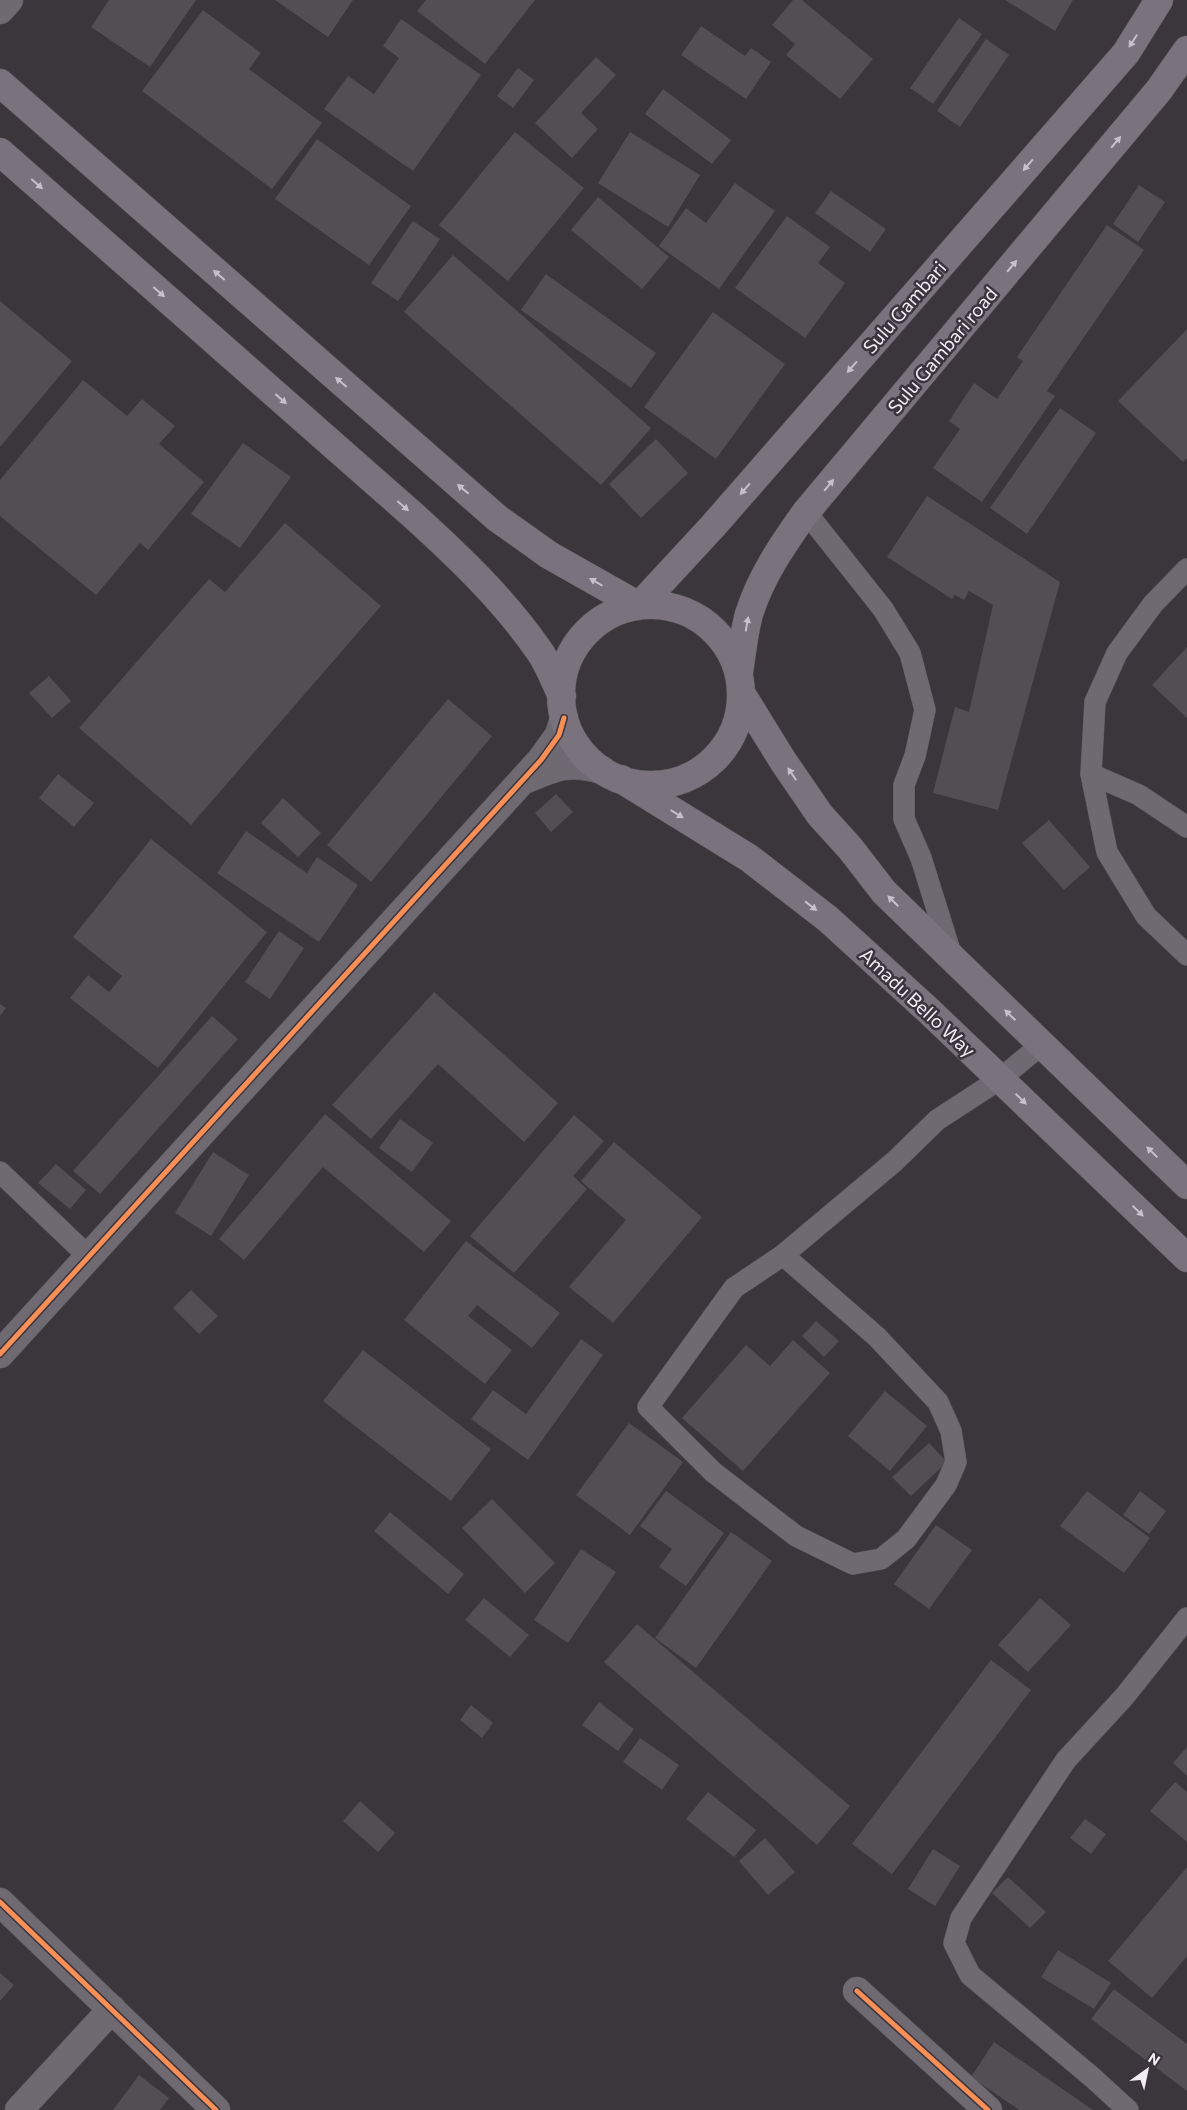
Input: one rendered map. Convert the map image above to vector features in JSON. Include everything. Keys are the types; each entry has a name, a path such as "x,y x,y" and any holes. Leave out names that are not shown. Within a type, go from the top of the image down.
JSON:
{"main road":[{"name":"Sulu Gambari","path":"639,606 713,526 1126,53 1159,0"},
{"name":"Sulu Gambari road","path":"740,682 749,615 759,588 774,559 806,512 1153,97 1187,50"},
{"path":"0,84 498,518 549,555 639,606"},
{"path":"0,152 416,517 466,564 506,609 541,653 563,707 573,738 586,755 612,774 642,784 664,784 686,778 704,768 720,753 732,735 739,715 740,682"},
{"path":"563,707 563,675 571,654 583,637 598,622 618,611 639,606 660,605 681,610 701,620 718,634 730,652 740,682 783,761 820,815 850,848 884,892 1187,1185"},
{"name":"Amadu Bello Way","path":"612,774 749,858 828,919 929,1011 1187,1258"}],"street":[{"path":"0,10 9,0"},
{"path":"0,1354 541,760 560,735 563,707"},
{"path":"521,782 554,767 581,764 612,774"},
{"path":"0,1902 216,2110"},
{"path":"857,1991 988,2110"},
{"path":"19,2110 112,2010"}],"lane":[{"path":"806,512 883,610 910,653 925,710 915,756 904,785 904,819 920,858 953,960"},
{"path":"1187,570 1153,604 1116,653 1095,702 1091,774 1107,852 1146,916 1187,955"},
{"path":"1091,774 1139,795 1187,827"},
{"path":"783,1255 877,1337 938,1402 951,1431 956,1462 946,1485 906,1539 881,1559 853,1564 796,1536 713,1472 648,1407 734,1288 783,1255 895,1161 938,1120 1000,1079 1041,1045"},
{"path":"0,1172 89,1257"},
{"path":"1128,2110 1092,2077 970,1975 954,1943 961,1918 1066,1760 1124,1697 1187,1618"}],"building":[{"path":"109,0 196,0 150,67 91,27"},
{"path":"275,0 353,0 328,37"},
{"path":"426,0 535,0 485,64 417,11"},
{"path":"793,0 802,0 873,59 840,99 786,55 795,44 772,25"},
{"path":"1005,0 1073,0 1055,31"},
{"path":"203,10 261,53 249,69 322,123 272,189 142,91"},
{"path":"959,18 982,34 933,104 910,88"},
{"path":"401,19 481,75 413,171 324,109 348,76 374,94 399,58 383,46"},
{"path":"701,26 745,56 751,48 771,62 746,99 681,55"},
{"path":"986,39 1009,55 960,127 937,111"},
{"path":"596,57 616,75 581,113 598,129 572,158 535,123"},
{"path":"518,68 534,80 513,108 497,96"},
{"path":"663,89 731,140 712,164 645,114"},
{"path":"515,132 584,188 508,281 439,225"},
{"path":"630,132 700,175 668,227 598,183"},
{"path":"317,139 411,206 369,265 275,199"},
{"path":"735,183 775,211 719,289 659,246 686,208 706,223"},
{"path":"1139,185 1165,202 1138,242 1113,224"},
{"path":"831,191 886,229 870,252 815,213"},
{"path":"598,197 669,257 642,289 571,230"},
{"path":"787,216 830,247 818,263 845,283 805,338 735,288"},
{"path":"413,221 440,239 398,301 371,283"},
{"path":"1107,225 1144,250 1047,391 1055,396 982,502 933,468 960,429 949,421 974,383 997,399 1023,361 1017,357"},
{"path":"453,255 651,428 601,485 404,312"},
{"path":"546,274 656,353 631,388 521,310"},
{"path":"0,301 72,361 0,447"},
{"path":"713,312 785,364 716,459 644,407"},
{"path":"1187,329 1187,458 1183,462 1118,401"},
{"path":"83,380 127,416 142,399 175,426 159,444 204,482 148,550 140,543 96,595 0,516 0,480"},
{"path":"1060,408 1096,433 1027,534 990,508"},
{"path":"656,439 688,473 641,518 609,484"},
{"path":"243,443 291,477 240,548 191,514"},
{"path":"927,496 1060,582 998,810 933,793 955,707 969,712 993,605 969,591 964,600 955,595 952,599 887,557"},
{"path":"285,523 381,606 191,825 79,728 209,579 225,592"},
{"path":"1187,647 1187,718 1152,685"},
{"path":"49,676 71,701 52,718 29,693"},
{"path":"448,699 492,736 371,882 327,845"},
{"path":"58,774 94,803 74,827 39,798"},
{"path":"556,794 573,812 551,832 535,813"},
{"path":"283,798 321,833 298,857 261,823"},
{"path":"1049,820 1090,867 1064,890 1022,843"},
{"path":"246,831 307,873 317,857 358,885 319,942 217,873"},
{"path":"151,839 267,932 158,1068 70,998 88,975 109,992 122,976 73,937"},
{"path":"279,931 304,948 270,999 245,982"},
{"path":"434,992 558,1103 524,1142 438,1064 371,1139 332,1105"},
{"path":"0,1004 6,1008 0,1016"},
{"path":"212,1016 238,1039 100,1194 73,1171"},
{"path":"325,1114 451,1221 424,1252 323,1167 244,1260 219,1239"},
{"path":"574,1115 604,1141 573,1176 587,1189 514,1273 470,1236"},
{"path":"400,1119 433,1143 412,1172 379,1148"},
{"path":"614,1142 702,1217 613,1323 569,1287 626,1220 581,1181"},
{"path":"213,1152 249,1175 211,1236 175,1213"},
{"path":"56,1164 86,1190 70,1209 38,1183"},
{"path":"466,1241 560,1313 532,1348 477,1305 468,1316 512,1350 485,1384 404,1320"},
{"path":"191,1290 218,1316 199,1334 173,1308"},
{"path":"816,1321 839,1341 824,1357 802,1336"},
{"path":"581,1339 603,1355 528,1460 471,1419 493,1390 526,1414"},
{"path":"793,1340 830,1373 743,1471 682,1418 746,1345 770,1366"},
{"path":"363,1350 491,1449 451,1501 323,1401"},
{"path":"885,1391 927,1426 890,1471 848,1436"},
{"path":"629,1423 683,1462 630,1535 576,1495"},
{"path":"929,1443 947,1462 911,1496 892,1477"},
{"path":"666,1491 724,1533 686,1586 659,1567 672,1549 640,1526"},
{"path":"1087,1491 1150,1538 1124,1573 1060,1526"},
{"path":"1140,1491 1166,1511 1149,1534 1123,1515"},
{"path":"492,1499 555,1563 525,1593 462,1528"},
{"path":"390,1512 464,1574 448,1594 374,1531"},
{"path":"936,1525 972,1550 929,1609 894,1584"},
{"path":"731,1532 772,1561 696,1668 655,1638"},
{"path":"581,1549 616,1572 568,1643 534,1620"},
{"path":"484,1598 529,1635 510,1657 465,1620"},
{"path":"1040,1598 1071,1625 1028,1672 998,1645"},
{"path":"637,1624 850,1806 817,1845 604,1662"},
{"path":"991,1660 1031,1690 892,1874 852,1844"},
{"path":"599,1702 634,1729 618,1751 582,1725"},
{"path":"471,1705 493,1723 482,1738 460,1720"},
{"path":"640,1738 679,1765 662,1790 623,1762"},
{"path":"1187,1747 1187,1776 1173,1763"},
{"path":"1175,1782 1187,1792 1187,1842 1150,1811"},
{"path":"708,1792 756,1830 734,1857 686,1819"},
{"path":"360,1801 395,1833 378,1852 343,1821"},
{"path":"1085,1819 1106,1834 1091,1854 1070,1838"},
{"path":"765,1838 795,1872 768,1895 739,1861"},
{"path":"933,1849 960,1866 935,1906 908,1889"},
{"path":"1187,1867 1187,1956 1152,1998 1108,1961"},
{"path":"1008,1877 1046,1912 1030,1928 992,1893"},
{"path":"1058,1950 1111,1983 1094,2009 1041,1977"},
{"path":"0,1973 14,1985 0,2001"},
{"path":"1114,1989 1187,2044 1187,2091 1091,2019"},
{"path":"994,2042 1093,2110 1019,2110 971,2077"},
{"path":"139,2075 169,2098 160,2110 113,2110"}],"cycle path":[{"path":"0,1354 541,760 559,735 564,718"},
{"path":"0,1902 216,2110"},
{"path":"857,1991 988,2110"}]}
